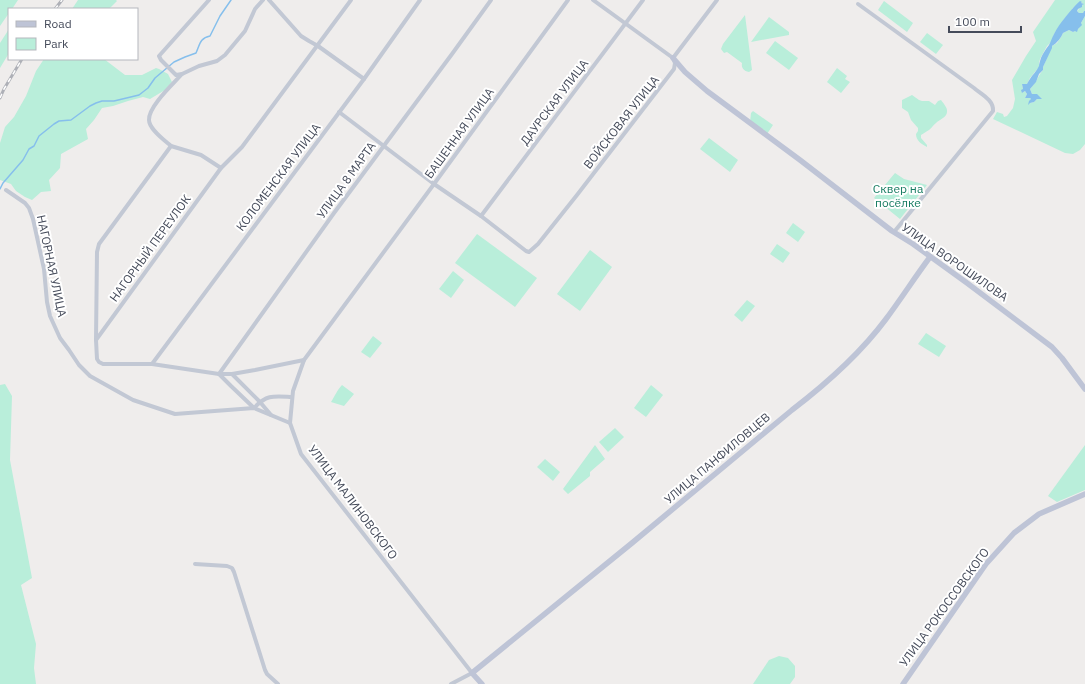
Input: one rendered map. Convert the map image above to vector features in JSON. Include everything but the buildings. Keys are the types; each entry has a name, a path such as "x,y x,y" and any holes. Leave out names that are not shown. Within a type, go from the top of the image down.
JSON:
{"street":[{"path":"182,74 176,74 160,60 159,56 209,0"},
{"path":"221,168 201,155 171,146 162,139 152,128 149,120 152,108 182,74 217,60 225,55 245,31 255,9 263,0"},
{"path":"269,0 301,36 318,46 364,79"},
{"name":"НАГОРНЫЙ ПЕРЕУЛОК","path":"96,340 221,168 242,147 352,0"},
{"name":"КОЛОМЕНСКАЯ УЛИЦА","path":"152,364 364,79 420,0"},
{"name":"УЛИЦА 8 МАРТА","path":"219,374 383,146 491,0"},
{"name":"БАШЕННАЯ УЛИЦА","path":"366,277 568,0"},
{"path":"594,0 673,58"},
{"name":"ДАУРСКАЯ УЛИЦА","path":"482,216 643,0"},
{"name":"ВОЙСКОВАЯ УЛИЦА","path":"482,216 526,251 529,252 538,244 673,71 676,63 673,58 717,0"},
{"path":"858,4 974,88 993,105 993,111 894,232"},
{"name":"УЛИЦА ВОРОШИЛОВА","path":"673,58 685,72 707,91 894,232 993,302 1052,347 1085,389"},
{"path":"339,112 434,184 482,216"},
{"name":"НАГОРНЫЙ ПЕРЕУЛОК","path":"152,364 103,364 99,362 97,358 98,247 171,146"},
{"name":"НАГОРНАЯ УЛИЦА","path":"6,190 26,203 31,213 44,269 47,302 50,316 60,338 70,350 79,365 90,376 133,400 175,414 254,408 290,423"},
{"name":"УЛИЦА ПАНФИЛОВЦЕВ","path":"472,673 638,538 842,368 886,319 930,257"},
{"name":"УЛИЦА МАЛИНОВСКОГО","path":"366,277 304,360 293,391 290,423 301,454 308,464 482,684"},
{"path":"152,364 219,374 232,374 304,360"},
{"path":"219,374 254,408 260,402 272,396 292,397"},
{"path":"232,374 271,415"},
{"name":"УЛИЦА РОКОССОВСКОГО","path":"903,684 986,564 1014,533 1039,514 1085,494"},
{"path":"195,564 227,566 232,568 265,670 267,674 278,684"},
{"path":"451,684 472,673"}],"green space":[{"path":"0,0 18,0 13,8 8,8 8,14 0,26"},
{"path":"78,0 117,1 110,8 73,8"},
{"path":"1055,0 1085,0 1085,11 1083,13 1079,13 1077,11 1083,4 1080,2 1064,19 1040,59 1039,67 1027,84 1022,84 1022,93 1025,91 1027,94 1025,98 1031,99 1030,103 1037,99 1032,94 1030,89 1043,70 1052,46 1057,43 1063,33 1069,30 1073,32 1078,29 1085,16 1085,144 1080,150 1073,154 1065,153 993,119 997,112 1003,114 1004,117 1007,116 1013,108 1015,99 1012,80 1036,41 1033,32"},
{"path":"884,1 913,23 907,32 878,10"},
{"path":"745,15 752,70 749,72 743,69 742,63 727,52 724,53 721,49 723,44"},
{"path":"769,17 789,32 789,35 751,42"},
{"path":"8,31 8,55 0,68 0,43"},
{"path":"927,33 943,45 936,54 920,42"},
{"path":"775,41 798,58 789,70 766,53"},
{"path":"43,60 105,60 125,75 142,75 156,68 168,74 172,82 165,90 150,99 143,97 102,108 86,129 88,139 61,154 60,168 49,180 51,191 41,192 32,200 16,191 11,184 0,180 0,143 5,127 14,117 26,96 36,71"},
{"path":"837,68 847,76 845,79 850,82 841,93 827,82"},
{"path":"912,95 919,100 929,101 935,105 941,100 947,109 947,114 944,117 921,135 921,138 927,147 918,140 916,134 918,128 911,120 908,112 902,108 902,100"},
{"path":"753,111 773,125 767,134 750,122 751,113"},
{"path":"709,138 738,160 730,172 700,149"},
{"name":"Сквер на посёлке","path":"895,173 904,179 927,185 900,219 874,198"},
{"path":"793,223 805,232 798,242 786,233"},
{"path":"477,234 537,278 515,307 455,263"},
{"path":"777,244 790,253 783,263 770,254"},
{"path":"590,250 612,267 580,311 557,294"},
{"path":"453,271 464,280 451,298 439,289"},
{"path":"747,300 755,306 742,322 734,315"},
{"path":"926,333 946,346 939,357 918,344"},
{"path":"373,336 382,343 370,358 361,352"},
{"path":"5,384 12,396 10,460 32,578 21,585 36,644 34,668 36,684 0,684 0,385"},
{"path":"342,385 354,394 344,406 331,402"},
{"path":"651,385 663,395 646,417 634,408"},
{"path":"615,428 624,437 608,452 599,442"},
{"path":"595,445 605,459 590,472 590,476 568,494 563,489"},
{"path":"1085,445 1085,490 1057,502 1048,496"},
{"path":"545,459 560,472 553,481 537,467"},
{"path":"779,656 788,658 795,666 795,677 790,684 753,684 769,660"}],"water":[{"path":"1080,1 1084,4 1077,11 1079,13 1083,13 1085,11 1085,16 1081,23 1082,25 1077,32 1069,30 1063,33 1059,40 1052,46 1043,70 1030,89 1032,94 1037,94 1042,99 1037,99 1028,105 1031,99 1025,98 1027,94 1025,91 1022,93 1022,84 1027,84 1038,68 1042,56 1056,30 1066,16"}],"waterway":[{"path":"0,189 3,183 23,160 29,149 34,146 39,136 54,124 59,121 71,120 96,103 102,101 114,101 139,95 148,88 155,78 174,62 196,53 202,40 210,36 220,16 231,0"}],"railway":[{"path":"56,8 62,0"},
{"path":"0,98 21,60"}]}
